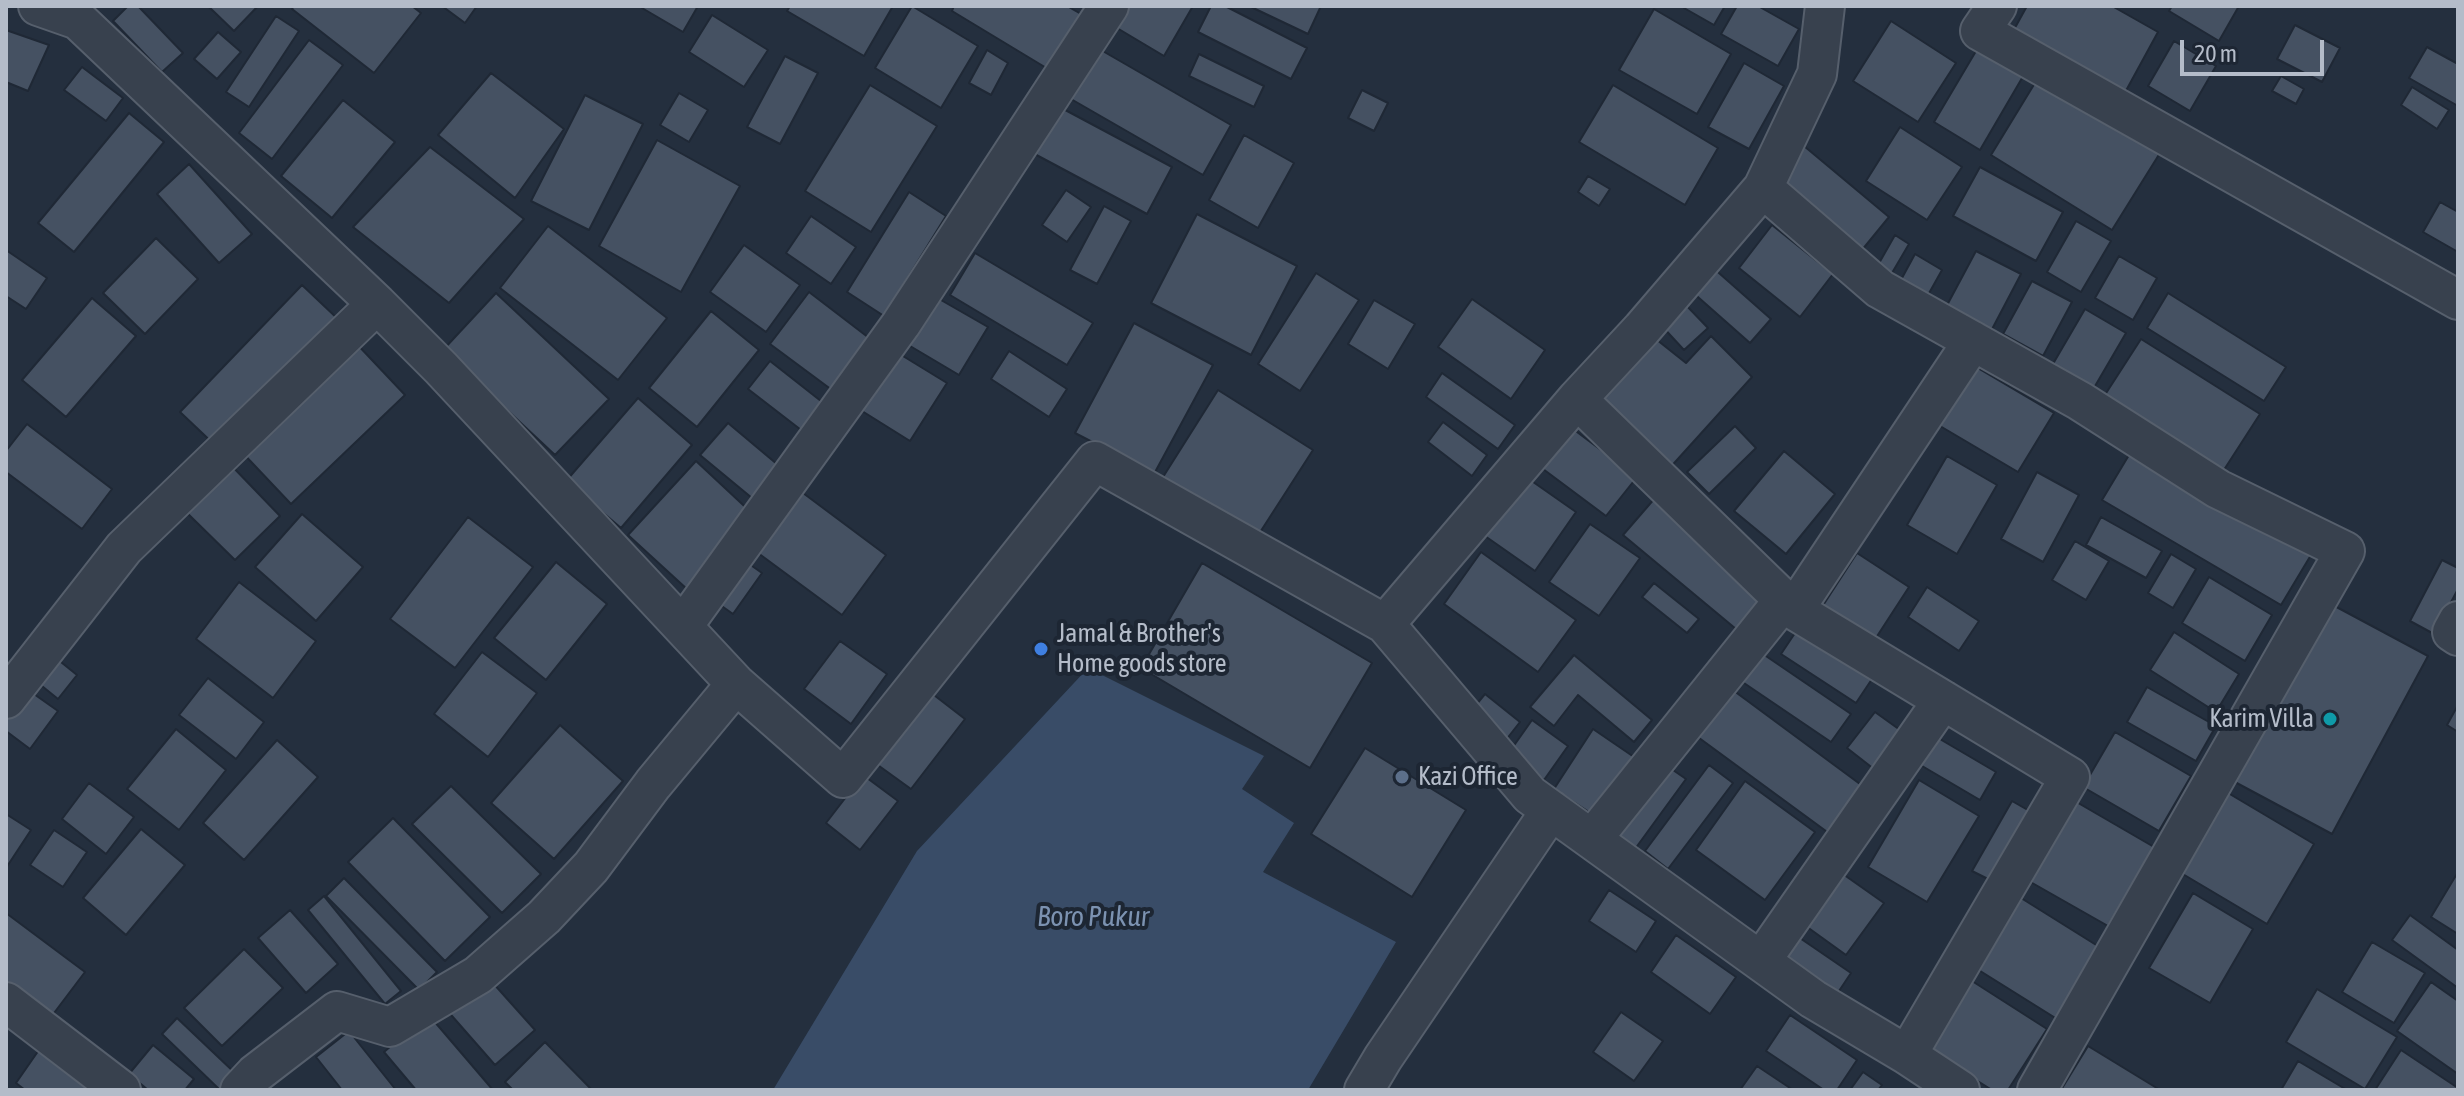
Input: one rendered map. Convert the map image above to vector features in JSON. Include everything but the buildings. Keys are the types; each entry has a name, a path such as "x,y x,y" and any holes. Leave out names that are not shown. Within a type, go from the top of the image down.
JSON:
{"street":[{"path":"38,6 86,13 441,368 736,684 843,778 1095,461 1385,624 1530,795 1813,999 1960,1090"},
{"path":"683,626 901,324 1109,6"},
{"path":"1385,624 1763,188 1817,74 1825,6"},
{"path":"1997,6 1980,31 2458,300"},
{"path":"1763,188 1880,289 2080,401 2218,489 2345,551 2037,1090"},
{"path":"6,699 124,548 377,304"},
{"path":"1592,839 1789,605 1973,341"},
{"path":"1577,399 1789,605 2070,777 1907,1055"},
{"path":"2458,621 2452,632 2458,636"},
{"path":"240,1090 255,1074 337,1011 390,1027 478,975 544,917 591,867 653,784 736,684"},
{"path":"1761,961 1943,700"},
{"path":"1364,1090 1551,810"},
{"path":"6,1002 121,1090"}],"water":[{"name":"Boro Pukur","path":"1088,668 1264,756 1242,789 1294,823 1263,872 1396,942 1308,1090 773,1090 917,851"}],"place":[{"name":"Jamal & Brother's Home goods store","path":"1041,649"},
{"name":"Karim Villa","path":"2330,719"},
{"name":"Kazi Office","path":"1402,777"}]}
